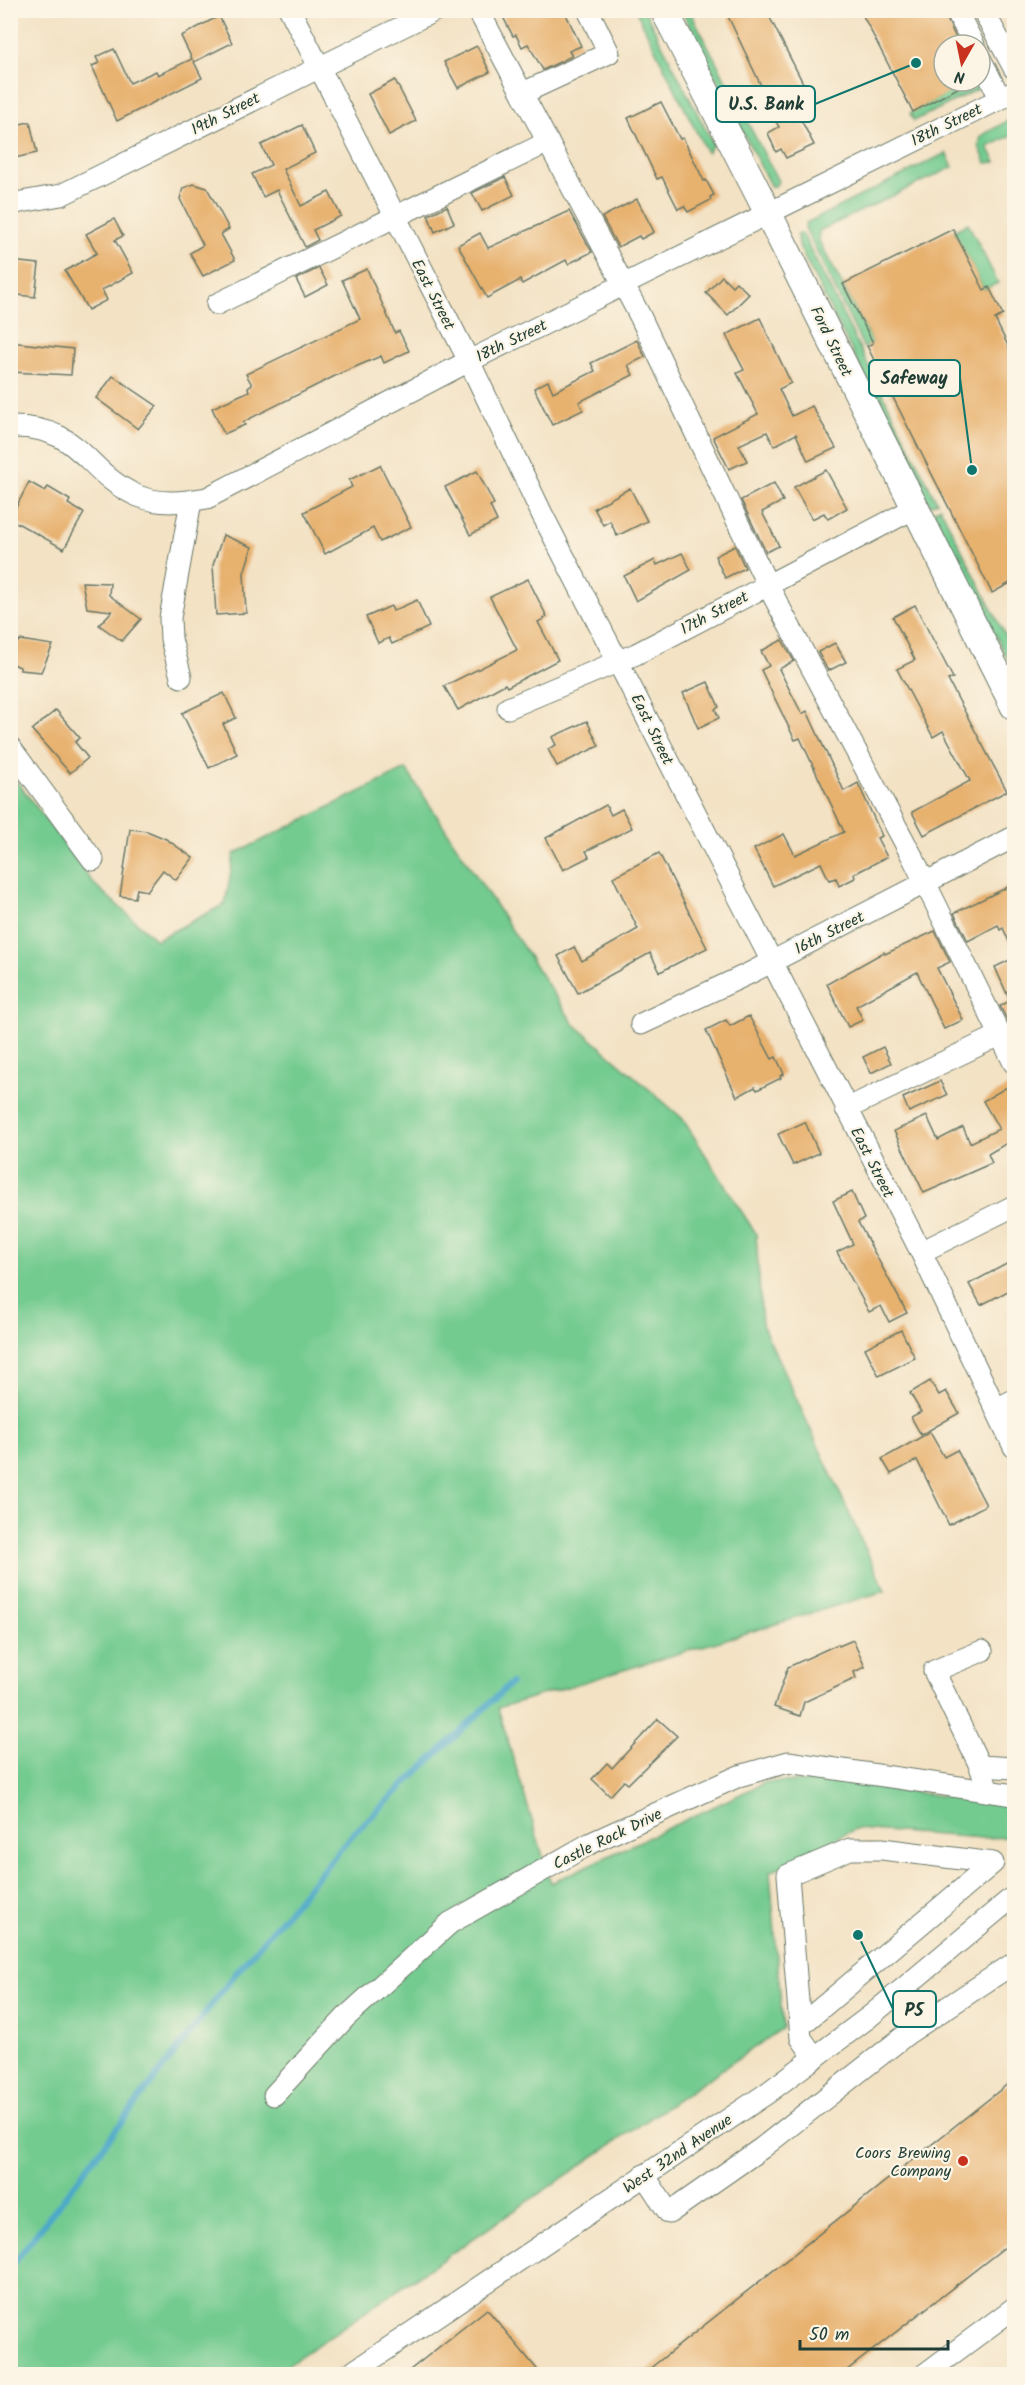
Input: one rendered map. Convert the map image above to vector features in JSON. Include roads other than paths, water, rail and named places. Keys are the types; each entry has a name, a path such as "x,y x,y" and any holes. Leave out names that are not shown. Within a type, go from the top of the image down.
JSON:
{"main road":[{"name":"Ford Street","path":"663,10 768,213 1014,706"}],"street":[{"name":"East Street","path":"290,10 317,67 469,361 542,514 846,1109 921,1252 1005,1404 1014,1447"},
{"name":"19th Street","path":"10,204 61,195 436,10"},
{"path":"478,10 622,286 640,316 768,584 926,883 1014,1063"},
{"path":"523,93 609,53 588,10"},
{"path":"956,10 968,33"},
{"path":"983,10 1014,68"},
{"path":"992,74 1007,95"},
{"name":"18th Street","path":"10,427 42,428 59,436 75,446 119,484 138,496 174,503 220,493 469,361 1007,95"},
{"path":"218,304 548,142"},
{"path":"181,677 171,639 171,618 191,501"},
{"name":"17th Street","path":"508,708 619,661 915,508"},
{"path":"10,747 93,860"},
{"name":"16th Street","path":"641,1024 772,961 1014,837"},
{"path":"846,1109 1000,1035"},
{"path":"921,1252 1014,1206"},
{"path":"982,1651 934,1671 980,1766 988,1791"},
{"name":"Castle Rock Drive","path":"274,2095 346,2017 450,1923 591,1843 739,1776 788,1762 1014,1795"},
{"path":"980,1766 1014,1768"},
{"path":"800,2026 993,1863 882,1849 850,1849 788,1875 800,2026 801,2038 815,2058"},
{"name":"West 32nd Avenue","path":"350,2374 815,2058 869,2017 1014,1896"},
{"path":"644,2175 669,2213 762,2148 907,2034 1014,1963"},
{"path":"925,2374 1014,2308"}],"waterway":[{"path":"10,2268 236,1973 354,1833 511,1683"}],"place":[{"name":"U.S. Bank","path":"916,63"},
{"name":"Safeway","path":"972,470"},
{"name":"P5","path":"858,1935"},
{"name":"Coors Brewing Company","path":"963,2161"}]}
